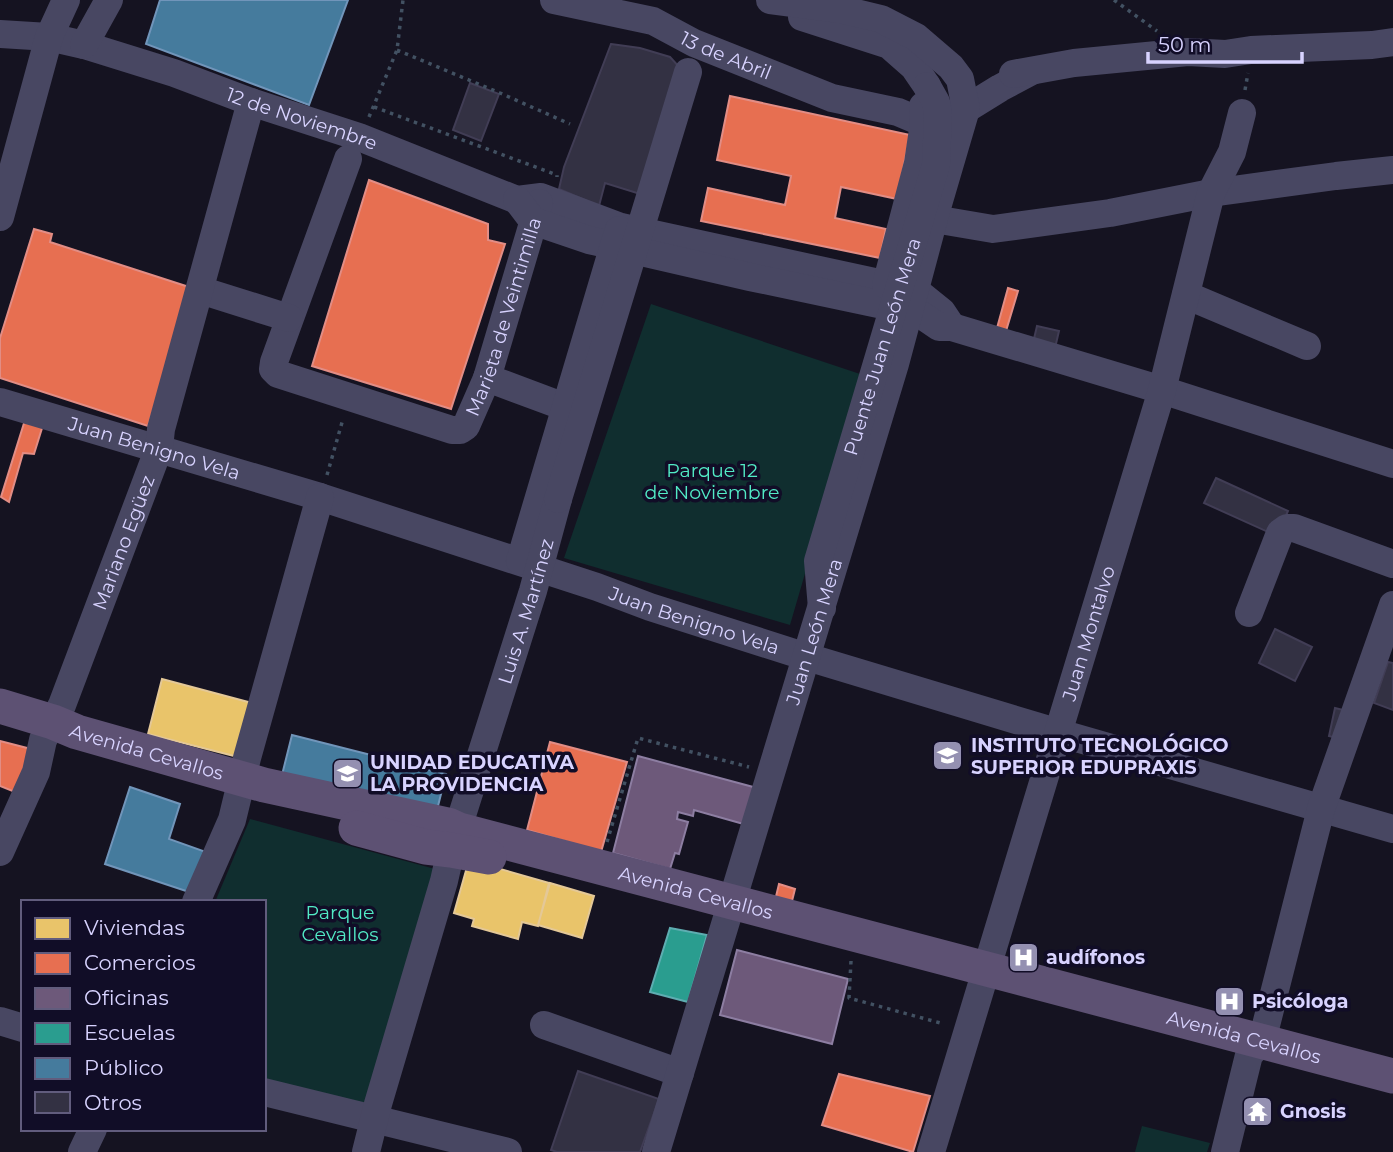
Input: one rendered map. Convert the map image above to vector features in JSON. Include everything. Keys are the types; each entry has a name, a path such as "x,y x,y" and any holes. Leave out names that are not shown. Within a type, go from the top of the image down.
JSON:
{"main road":[{"name":"Avenida Cevallos","path":"0,706 48,731 240,787 448,825 455,840 590,878 730,909 1255,1048 1393,1092"},
{"name":"Avenida Cevallos","path":"0,727 48,731"},
{"name":"Avenida Cevallos","path":"455,840 600,867 851,952 984,976"},
{"name":"Avenida Cevallos","path":"1255,1048 1393,1076"}],"street":[{"path":"0,217 50,37 66,0"},
{"path":"84,45 109,0"},
{"name":"13 de Abril","path":"554,0 653,21 694,43 832,98 898,111 925,102 960,79 1074,63 1188,52 1225,54 1251,50 1393,42"},
{"path":"753,0 889,46 914,68 925,102 918,163 886,285"},
{"path":"771,0 839,9 881,19 916,37 951,67 960,79 966,109"},
{"name":"12 de Noviembre","path":"0,34 50,37 174,73 251,102 354,148 535,205 617,236 750,277 883,305 913,300"},
{"name":"Luis A. Martínez","path":"530,564 558,499 688,72 694,43"},
{"name":"13 de Abril","path":"925,102 966,109 1032,71"},
{"name":"Mariano Egüez","path":"0,852 36,772 48,731 62,705 159,448 161,429 251,102"},
{"name":"Puente Juan León Mera","path":"822,608 818,561 936,165 936,102 925,102"},
{"name":"Juan León Mera","path":"656,1152 895,364 966,109"},
{"name":"Juan Montalvo","path":"932,1152 1162,390 1211,193 1232,152 1242,113"},
{"name":"Marieta de Veintimilla","path":"354,148 289,318 273,369 278,374 452,430 460,430 466,426 487,378 535,205"},
{"path":"934,219 993,229 1110,213 1211,193 1393,170"},
{"name":"12 de Noviembre","path":"617,236 886,285 913,300"},
{"name":"Luis A. Martínez","path":"366,1152 444,881 530,564 565,407 617,236"},
{"path":"200,290 289,318"},
{"path":"1186,295 1307,346"},
{"path":"913,300 942,313 946,327"},
{"path":"895,364 912,345 946,327 1162,390 1393,464"},
{"path":"487,378 565,407"},
{"name":"Juan Benigno Vela","path":"0,402 320,497 807,657 1393,829"},
{"path":"197,900 232,820 320,497"},
{"path":"1249,613 1280,533 1286,528 1294,528 1393,564"},
{"path":"1225,1152 1321,809 1393,605"},
{"path":"0,1021 21,1026"},
{"path":"544,1025 680,1073"},
{"path":"266,1092 508,1152"},
{"path":"82,1152 92,1131"}],"path":[{"path":"354,148 397,50 403,0"},
{"path":"1114,0 1188,52"},
{"path":"397,50 570,124"},
{"path":"1242,113 1251,50"},
{"path":"374,107 557,175 535,205"},
{"path":"320,497 350,397"},
{"path":"600,867 638,738 772,773"},
{"path":"851,952 849,998 947,1025"}],"green space":[{"name":"Parque 12 de Noviembre","path":"651,304 863,375 790,625 564,558"},
{"name":"Parque Cevallos","path":"250,819 435,869 363,1111 266,1084 266,900 216,900"},
{"path":"1142,1126 1210,1143 1207,1152 1135,1152"}],"building: Viviendas":[{"path":"162,679 252,703 238,757 148,734"},
{"path":"469,860 549,883 538,926 522,922 518,939 472,926 474,919 454,913"},
{"path":"550,883 594,896 582,938 538,925"}],"building: Comercios":[{"path":"730,96 910,135 897,199 841,187 835,218 886,229 880,258 701,221 708,188 785,205 791,176 717,160"},
{"path":"369,180 488,224 488,240 505,244 451,409 312,366"},
{"path":"34,229 52,234 50,242 192,288 148,426 0,378 0,338"},
{"path":"1008,288 1018,291 1006,331 997,328"},
{"path":"25,420 43,425 34,454 23,453 9,502 1,497"},
{"path":"0,741 31,749 15,792 0,786"},
{"path":"550,742 627,762 601,852 527,830"},
{"path":"779,884 795,889 789,913 773,909"},
{"path":"839,1074 930,1096 913,1152 822,1125"}],"building: Oficinas":[{"path":"638,756 757,788 747,825 694,810 693,816 678,812 677,819 688,822 679,854 675,853 670,869 613,853"},
{"path":"737,950 848,979 832,1044 720,1015"}],"building: Escuelas":[{"path":"670,928 707,935 688,1002 650,992"}],"building: Público":[{"path":"160,0 348,0 309,105 146,44"},
{"path":"292,735 446,774 436,814 282,775"},
{"path":"130,787 180,804 169,839 206,852 192,893 105,864"}],"building: Otros":[{"path":"611,44 640,48 670,57 681,69 653,198 605,183 599,206 559,189 564,167"},
{"path":"470,83 499,94 481,141 453,130"},
{"path":"1037,326 1059,331 1055,348 1033,343"},
{"path":"1216,478 1288,511 1277,536 1204,503"},
{"path":"1275,629 1312,647 1295,681 1259,663"},
{"path":"1388,662 1393,663 1393,710 1374,703"},
{"path":"1335,708 1347,711 1341,739 1329,736"},
{"path":"578,1071 659,1099 640,1152 551,1150"}],"place":[{"name":"INSTITUTO TECNOLÓGICO SUPERIOR EDUPRAXIS","path":"948,756"},
{"name":"UNIDAD EDUCATIVA LA PROVIDENCIA","path":"347,773"},
{"name":"audífonos","path":"1023,957"},
{"name":"Psicóloga","path":"1229,1001"},
{"name":"Gnosis","path":"1257,1111"}]}
